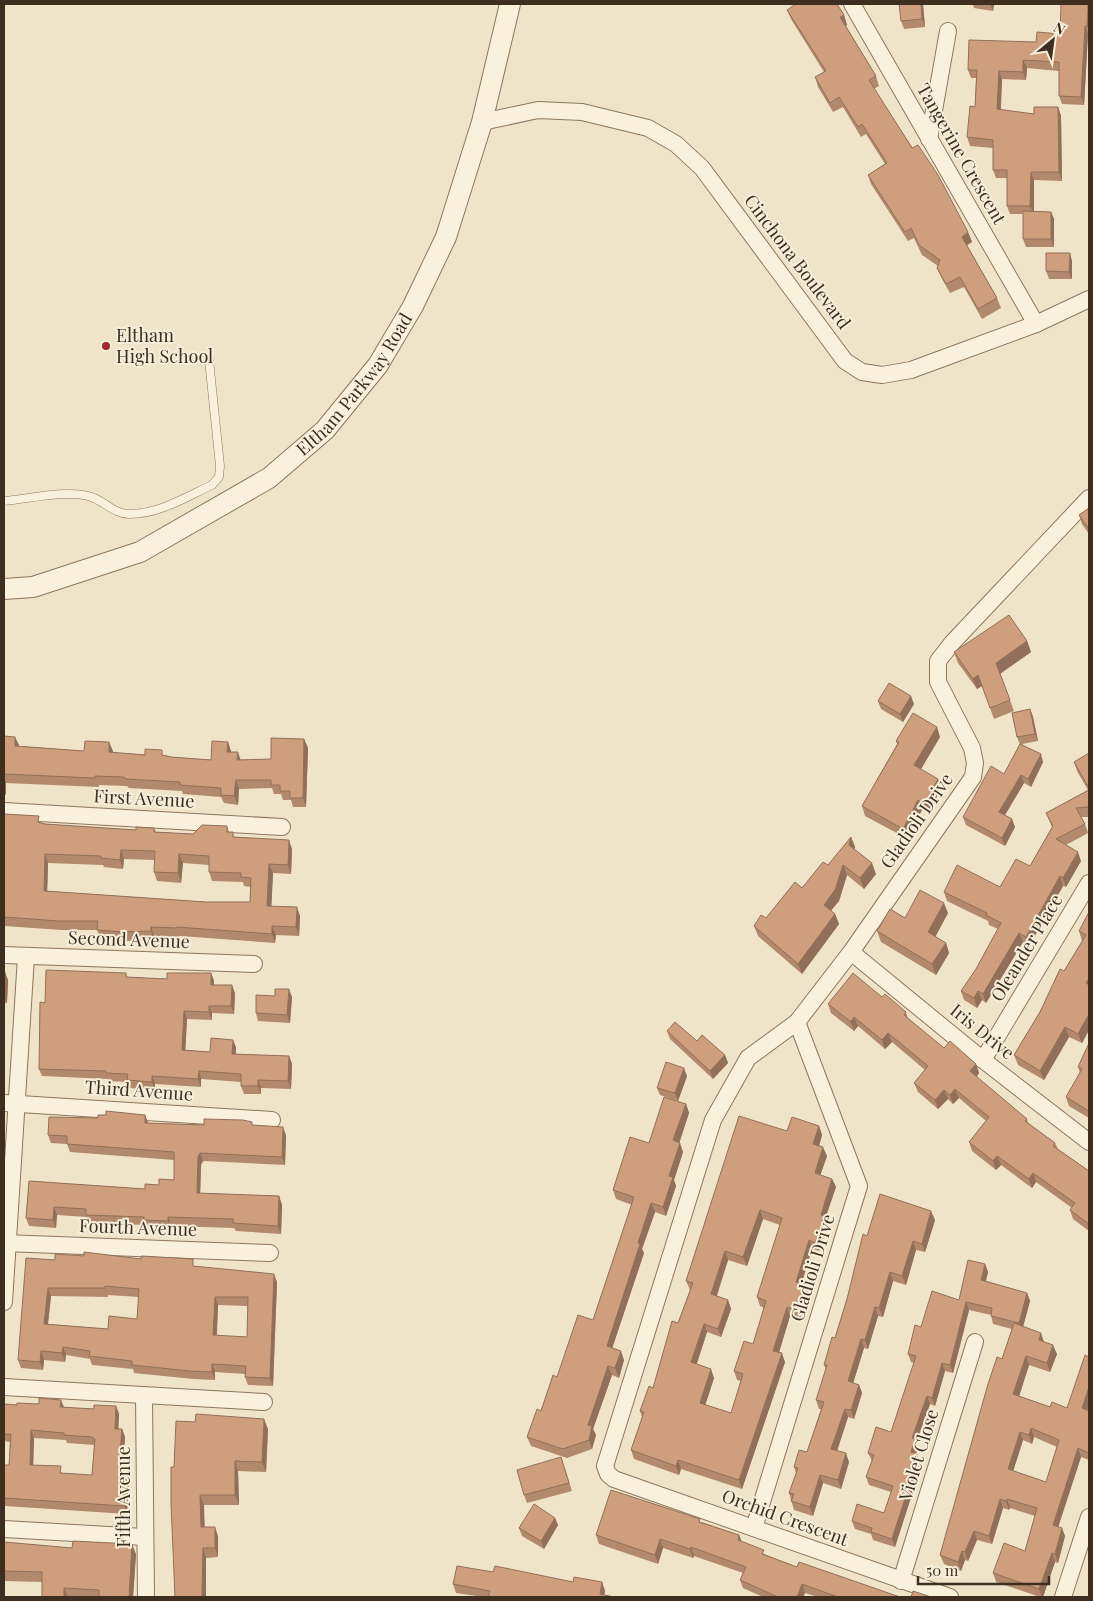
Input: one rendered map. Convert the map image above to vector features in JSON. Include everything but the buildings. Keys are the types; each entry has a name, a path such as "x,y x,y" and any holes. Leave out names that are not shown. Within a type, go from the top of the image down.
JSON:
{"street":[{"name":"Eltham Parkway Road","path":"4,590 33,586 140,552 269,478 325,430 378,365 413,306 446,237 482,122 510,4"},
{"name":"Tangerine Crescent","path":"852,4 1036,324"},
{"path":"930,139 948,31"},
{"name":"Cinchona Boulevard","path":"482,122 538,110 582,112 648,128 676,144 702,168 845,361 862,372 882,375 911,370 1036,324 1089,299"},
{"name":"Gladioli Drive","path":"608,1474 605,1466 713,1120 748,1058 797,1022 852,952 972,777 975,762 972,748 938,682 938,661 952,643 1089,498"},
{"name":"First Avenue","path":"4,811 282,827"},
{"name":"Oleander Place","path":"983,1060 1089,883"},
{"name":"Iris Drive","path":"852,952 983,1060 1089,1142"},
{"name":"Second Avenue","path":"4,955 254,964"},
{"path":"4,1302 10,1103 26,957"},
{"name":"Gladioli Drive","path":"754,1528 859,1186 797,1022"},
{"name":"Third Avenue","path":"10,1103 272,1120"},
{"name":"Fourth Avenue","path":"5,1243 270,1253"},
{"name":"Violet Close","path":"901,1581 975,1342"},
{"path":"4,1387 144,1397 264,1402"},
{"name":"Fifth Avenue","path":"144,1397 146,1597"},
{"name":"Orchid Crescent","path":"608,1474 614,1479 950,1597"},
{"path":"1063,1597 1089,1517"},
{"path":"4,1529 144,1537"}],"lane":[{"path":"4,501 75,494 89,496 116,511 127,514 152,513 212,485 219,477 220,466 209,360"}],"place":[{"name":"Eltham High School","path":"106,346"}]}
